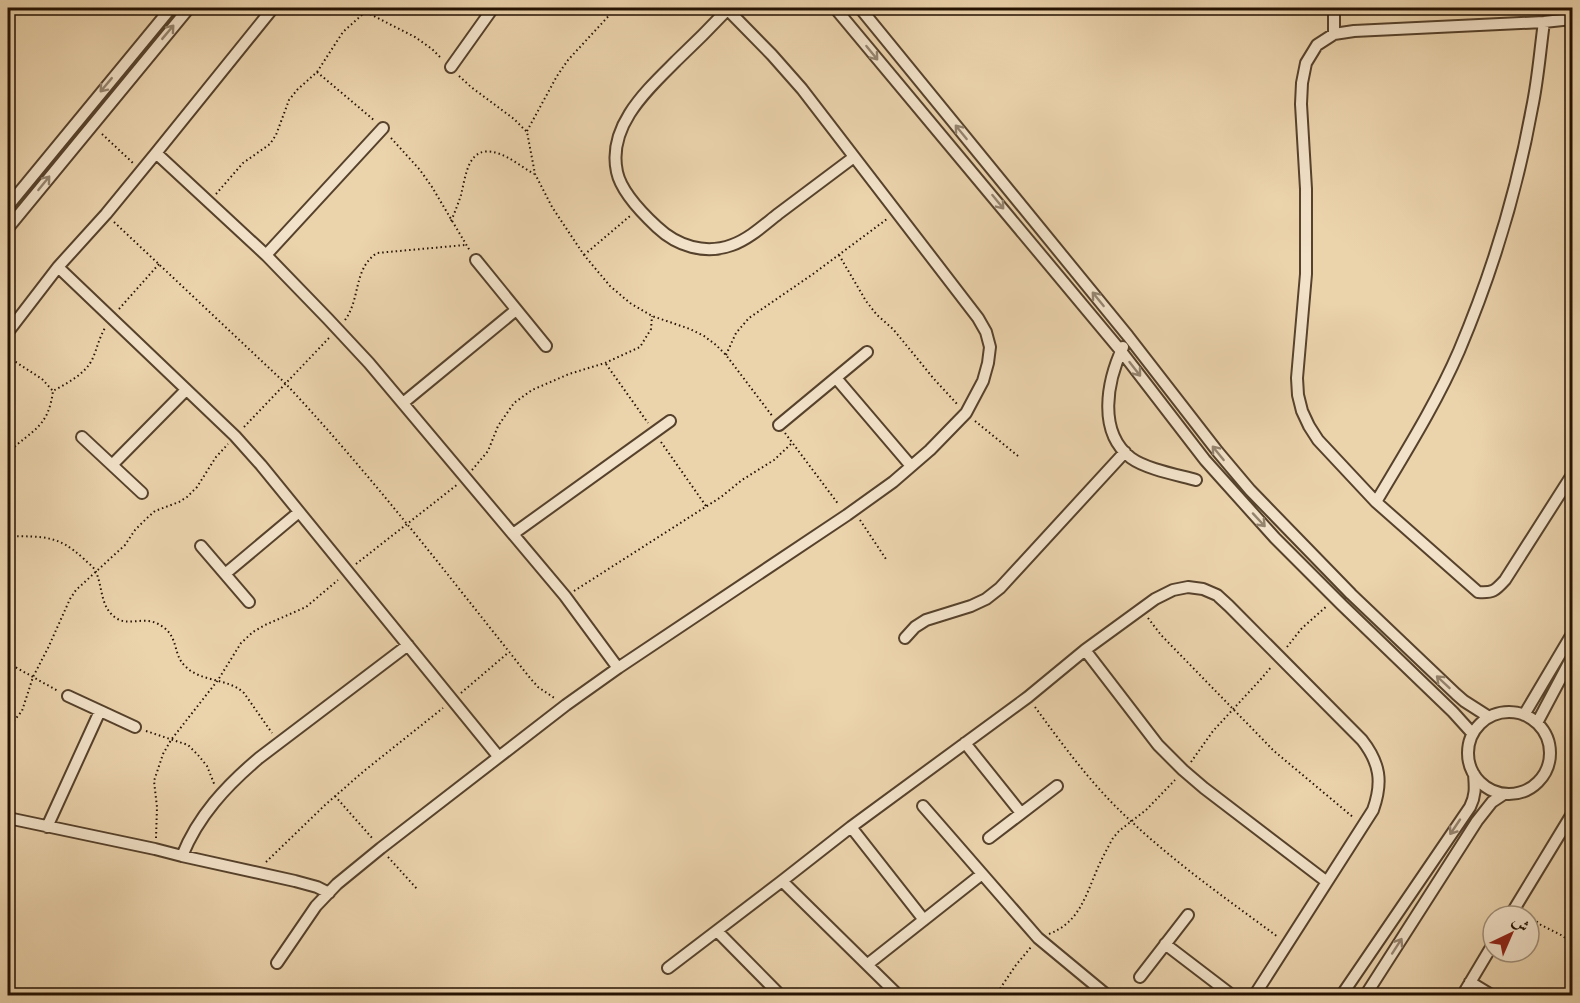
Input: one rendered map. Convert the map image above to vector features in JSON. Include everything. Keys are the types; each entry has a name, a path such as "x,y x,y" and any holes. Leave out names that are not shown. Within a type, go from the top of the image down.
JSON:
{"street":[{"path":"8,206 171,8"},
{"path":"8,228 189,8"},
{"path":"8,332 58,267 106,214 273,8"},
{"path":"451,67 493,8"},
{"path":"277,963 305,920 329,892 358,866 566,705 850,513 911,466 966,413 988,363 990,347 986,332 978,318 854,157 787,72 727,8 646,91 630,112 620,132 615,153 617,174 627,193 657,228 674,240 693,248 713,249 733,245 752,234 854,157"},
{"path":"836,8 1121,351 1205,460 1275,537 1472,733"},
{"path":"860,8 1128,336 1218,453 1250,490 1351,594 1456,694 1489,717"},
{"path":"1334,8 1334,34"},
{"path":"1572,19 1354,31 1334,34 1317,45 1306,63 1302,82 1306,274 1297,378 1302,411 1318,440 1376,502 1478,592 1489,593 1496,590 1505,579 1572,475"},
{"path":"1376,502 1420,429 1458,352 1490,273 1514,191 1533,107 1544,22"},
{"path":"266,255 383,128"},
{"path":"156,153 266,255 338,329 565,596 618,668"},
{"path":"476,260 546,346"},
{"path":"58,267 235,436 498,756"},
{"path":"403,403 516,310"},
{"path":"1128,336 1121,351 1107,401 1109,420 1116,439 1132,459 1196,480"},
{"path":"779,425 867,352"},
{"path":"836,378 911,466"},
{"path":"112,465 186,390"},
{"path":"513,534 670,421"},
{"path":"82,436 142,493"},
{"path":"905,638 915,627 926,620 979,603 1000,588 1125,452"},
{"path":"225,574 299,512"},
{"path":"201,546 249,602"},
{"path":"668,968 851,826 1028,697 1085,650 1142,608 1173,590 1188,587 1203,589 1217,596 1280,656 1362,740 1377,766 1378,795 1373,810 1254,996"},
{"path":"1524,715 1572,634"},
{"path":"182,856 202,817 238,776 408,645"},
{"path":"1085,650 1158,745 1183,770 1327,882"},
{"path":"1537,723 1569,671 1572,657"},
{"path":"68,696 135,727"},
{"path":"47,827 100,711"},
{"path":"1506,712 1524,715 1537,723 1547,737 1549,762 1546,771 1529,789 1513,794 1504,794 1486,788 1474,774 1468,758 1472,733 1489,717 1506,712"},
{"path":"965,743 1021,813"},
{"path":"1341,996 1470,807 1476,791 1474,774"},
{"path":"989,837 1057,786"},
{"path":"1365,996 1477,821 1492,802 1504,794"},
{"path":"923,806 1038,938 1108,996"},
{"path":"1517,904 1572,814"},
{"path":"8,818 155,849 306,884 329,892"},
{"path":"851,826 924,920"},
{"path":"868,964 982,874"},
{"path":"782,881 899,996"},
{"path":"1140,977 1188,915"},
{"path":"717,931 781,996"},
{"path":"1165,944 1233,996"},
{"path":"1462,996 1481,964"},
{"path":"1470,982 1493,996"}],"path":[{"path":"358,8 402,29 432,49 471,87 514,119 526,132 535,174 552,207 584,255 610,286 630,303 652,316 690,329 716,345 886,559"},
{"path":"526,132 568,60 616,8"},
{"path":"209,202 239,167 270,144 276,135 289,100 318,72 343,33 365,12"},
{"path":"318,72 383,128 420,170 476,260"},
{"path":"92,124 141,171"},
{"path":"451,221 461,195 468,164 477,155 485,152 497,153 535,174"},
{"path":"584,255 639,209"},
{"path":"726,355 736,333 749,318 807,279 896,212"},
{"path":"106,214 285,383 408,524 538,687 566,705"},
{"path":"8,728 22,711 33,677 76,590 125,544 135,530 155,511 187,497 216,457 338,329 350,313 362,270 369,258 377,253 465,245"},
{"path":"839,255 866,301 877,315 893,329 934,379 966,413 1018,456"},
{"path":"53,391 86,369 111,318 159,264"},
{"path":"155,849 157,814 154,782 163,754 171,740 218,680 241,643 265,625 306,607 465,478 488,451 498,426 514,404 532,390 569,374 605,363 640,347 651,329 652,316"},
{"path":"8,357 42,379 53,391"},
{"path":"8,453 45,419 51,405 53,391"},
{"path":"565,596 721,497 742,480 774,460 792,443"},
{"path":"8,536 56,539 69,545 96,571 101,594 112,615 119,621 145,620 157,623 168,631 186,668 232,685 244,693 279,743"},
{"path":"995,996 1038,938 1060,930 1079,911 1113,838 1153,804 1193,759 1213,731 1262,680 1302,628 1335,598"},
{"path":"1142,608 1161,635 1287,763 1363,826"},
{"path":"255,873 325,805 364,771 509,652"},
{"path":"8,663 68,696"},
{"path":"1028,697 1081,769 1131,822 1211,887 1287,944"},
{"path":"135,727 188,745 207,766 220,795"},
{"path":"1541,925 1563,936 1572,944"}]}
